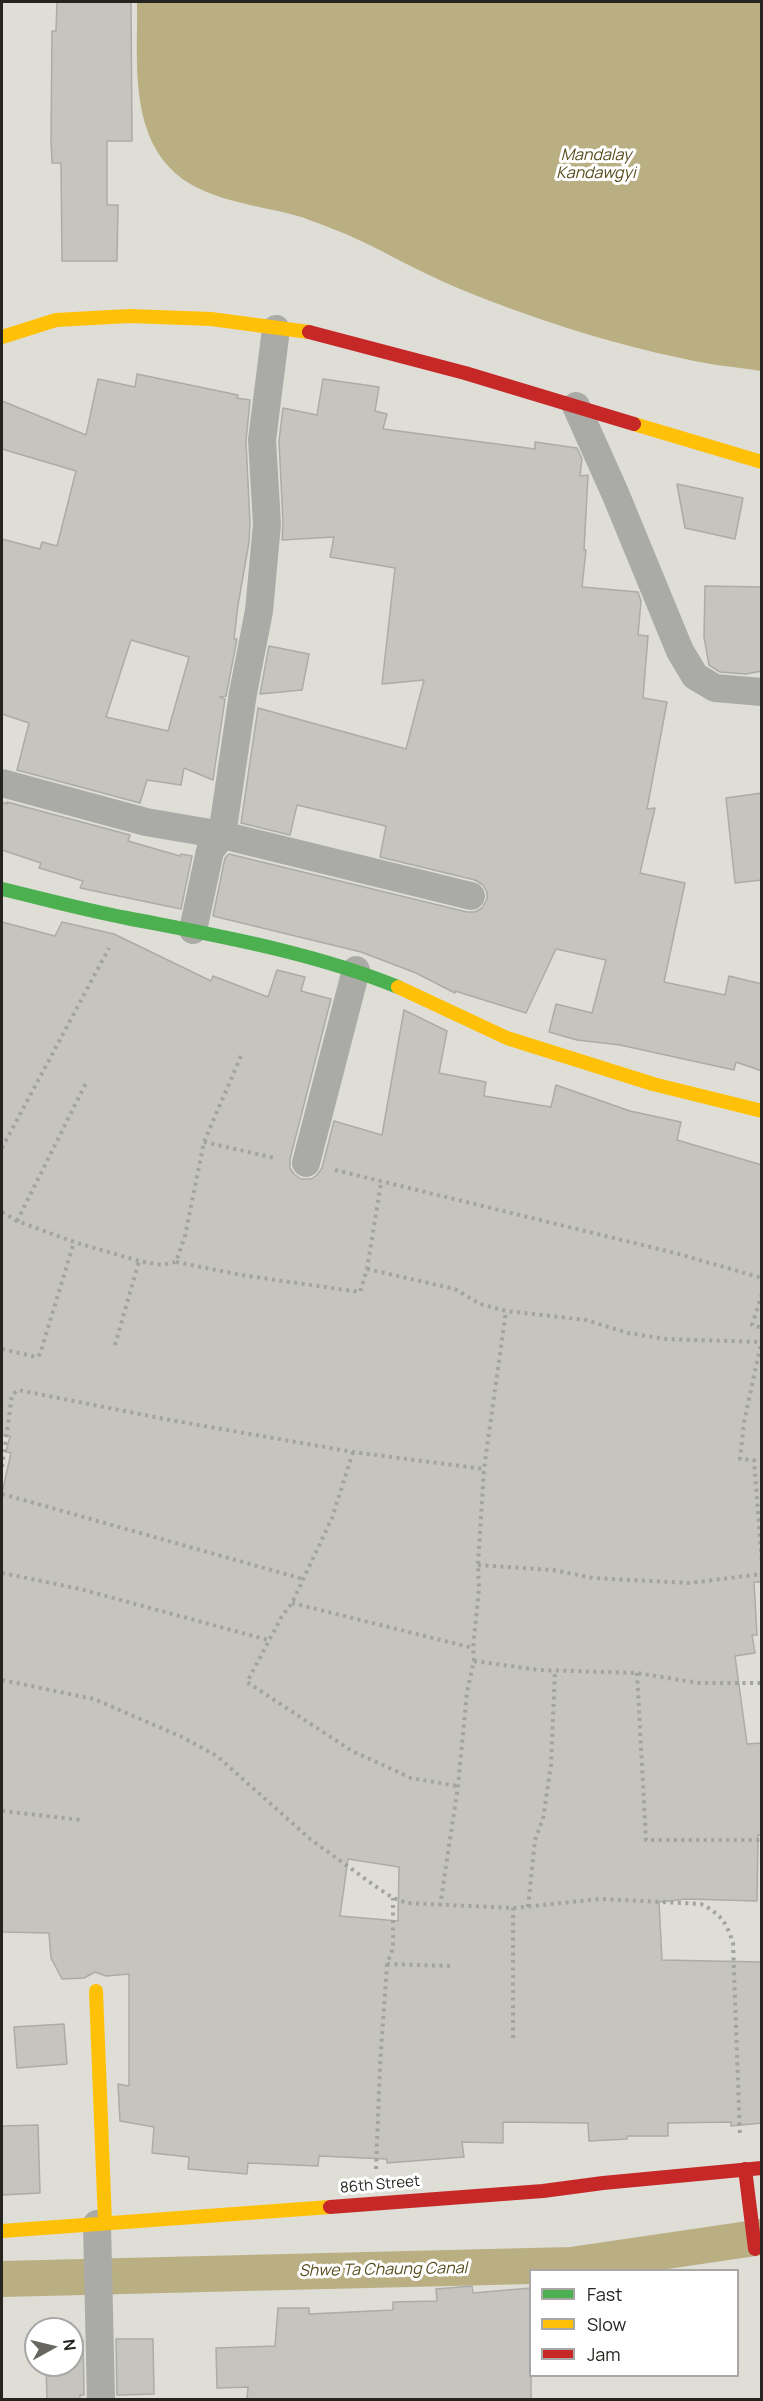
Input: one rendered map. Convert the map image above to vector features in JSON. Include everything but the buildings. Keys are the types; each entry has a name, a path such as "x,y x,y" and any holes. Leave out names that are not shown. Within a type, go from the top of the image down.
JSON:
{"street":[{"path":"2,336 56,320 129,316 211,319 320,335 465,373 762,462"},
{"path":"193,930 210,851 222,835 243,693 259,611 267,524 262,440 276,329"},
{"path":"576,406 615,493 680,651 695,676 715,688 762,692"},
{"path":"2,783 146,822 222,835 471,896"},
{"path":"2,889 126,918 193,930 356,970 403,989 507,1038 653,1084 762,1110"},
{"path":"306,1163 356,970"},
{"path":"96,1991 101,2224 97,2253 101,2400"},
{"name":"86th Street","path":"2,2231 543,2191 762,2168"},
{"path":"743,2169 755,2249"}],"path":[{"path":"2,1148 126,918"},
{"path":"176,1262 185,1236 204,1142 241,1056"},
{"path":"17,1221 87,1081"},
{"path":"204,1142 306,1163 664,1251 762,1278"},
{"path":"2,1212 17,1221 74,1242 140,1261 162,1265 176,1262 242,1275 360,1292 367,1269 381,1183"},
{"path":"2,1349 37,1357 40,1354 74,1242"},
{"path":"115,1345 140,1261"},
{"path":"367,1269 455,1288 480,1304 506,1311 586,1320 628,1333 666,1339 761,1340 744,1422 740,1459 754,1461 762,1563"},
{"path":"762,1294 752,1325 762,1328"},
{"path":"440,1906 458,1786 467,1692 474,1661 484,1469 506,1311"},
{"path":"2,1467 12,1395 18,1390 152,1417 353,1452 484,1469"},
{"path":"353,1452 333,1518 292,1603 269,1640 248,1682 352,1751 411,1778 458,1786"},
{"path":"2,1494 303,1579"},
{"path":"478,1565 553,1570 593,1578 689,1583 762,1574"},
{"path":"2,1573 80,1589 269,1640"},
{"path":"292,1603 473,1648"},
{"path":"474,1661 555,1670 637,1673 699,1683 762,1683"},
{"path":"528,1907 535,1840 543,1819 551,1765 555,1670"},
{"path":"637,1673 646,1840 762,1840"},
{"path":"2,1680 94,1699 182,1737 217,1756 310,1839 393,1898 407,1903 513,1908 601,1899 701,1904 714,1911 727,1924 733,1944 743,2169"},
{"path":"2,1811 82,1820"},
{"path":"375,2202 380,2066 387,1964 393,1948 393,1898"},
{"path":"513,1908 513,2038"},
{"path":"387,1964 452,1966"}],"water":[{"name":"Mandalay Kandawgyi","path":"137,2 761,2 761,371 656,353 543,320 443,282 362,241 328,227 298,216 223,198 190,184 163,160 152,143 145,124 138,83"}],"waterway":[{"name":"Shwe Ta Chaung Canal","path":"2,2279 571,2265 762,2237"}],"traffic: fast":[{"path":"2,889 96,912 298,955 398,987"}],"traffic: slow":[{"path":"2,337 56,320 129,316 211,319 309,332"},
{"path":"634,424 762,462"},
{"path":"398,987 507,1038 653,1084 762,1111"},
{"path":"96,1991 105,2223"},
{"path":"2,2231 330,2207"}],"traffic: jam":[{"path":"309,332 465,373 634,424"},
{"path":"330,2207 543,2191 762,2168"},
{"path":"745,2169 755,2249"}]}
